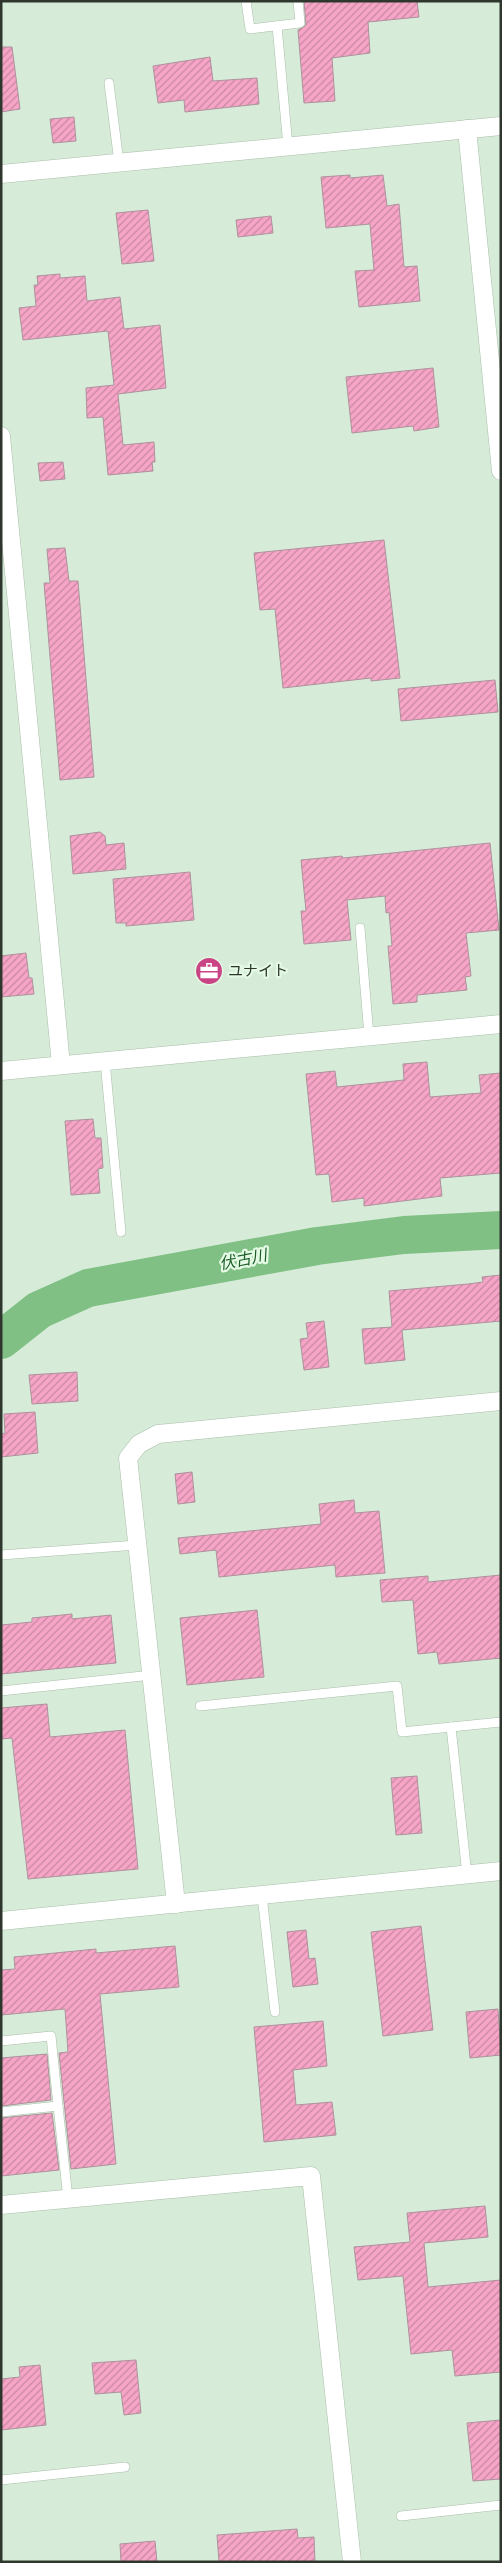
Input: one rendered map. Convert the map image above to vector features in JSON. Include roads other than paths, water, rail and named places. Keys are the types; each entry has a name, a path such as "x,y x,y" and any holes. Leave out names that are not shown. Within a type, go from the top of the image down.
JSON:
{"street":[{"path":"1,174 501,126"},
{"path":"466,129 501,471"},
{"path":"1,436 61,1065"},
{"path":"1,1071 501,1024"},
{"path":"176,1904 128,1458 140,1444 158,1434 501,1401"},
{"path":"1,1921 501,1871"},
{"path":"1,2205 312,2176 352,2562"}],"lane":[{"path":"246,1 250,29 300,23 298,1"},
{"path":"277,26 288,147"},
{"path":"109,83 119,163"},
{"path":"360,928 369,1036"},
{"path":"105,1061 121,1232"},
{"path":"1,1556 138,1545"},
{"path":"1,1691 152,1675"},
{"path":"200,1706 397,1686 402,1732 501,1722"},
{"path":"451,1727 467,1874"},
{"path":"262,1895 275,2012"},
{"path":"1,2041 51,2036 68,2199"},
{"path":"1,2112 58,2106"},
{"path":"1,2480 125,2467"},
{"path":"401,2516 501,2505"}],"waterway":[{"name":"伏古川","path":"1,1340 39,1310 88,1288 317,1246 404,1235 501,1230"}],"place":[{"name":"ユナイト","path":"209,971"}]}
